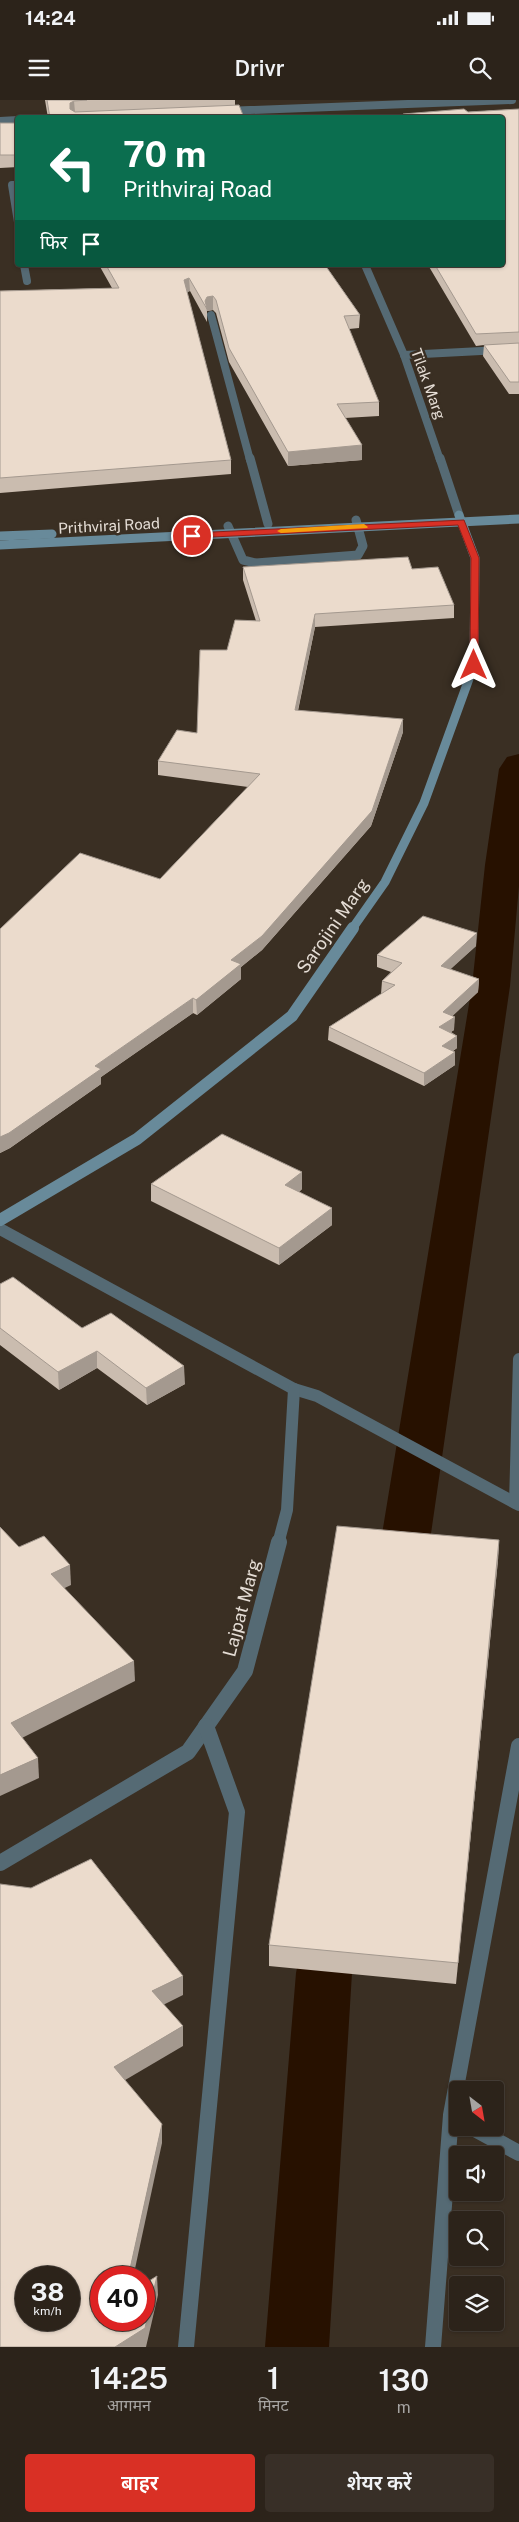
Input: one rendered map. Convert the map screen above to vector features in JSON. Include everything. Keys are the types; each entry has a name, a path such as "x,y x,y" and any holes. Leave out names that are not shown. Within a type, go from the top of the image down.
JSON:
{"street":[{"path":"295,100 301,115"},
{"path":"221,112 512,100"},
{"path":"0,120 15,120"},
{"path":"12,186 15,204"},
{"path":"24,267 27,281"},
{"name":"Tilak Marg","path":"366,267 404,355 460,518"},
{"path":"211,315 268,524"},
{"path":"404,355 519,349"},
{"name":"Prithviraj Road","path":"0,545 229,530 460,518 519,512"},
{"name":"Prithviraj Road","path":"460,518 519,519"},
{"name":"Sarojini Marg","path":"0,1220 137,1139 292,1016 385,882 424,803 474,665 475,558 460,518"},
{"path":"229,530 242,560 256,563 349,558 358,555 363,546 357,523"},
{"name":"Prithviraj Road","path":"0,536 229,530 268,524 357,523"},
{"path":"0,1229 294,1389 317,1396 517,1504 519,1359"},
{"name":"Lajpat Marg","path":"0,1863 188,1752 245,1671 287,1510 294,1389"},
{"path":"186,2347 237,1812 206,1726"},
{"path":"460,2081 519,1746"},
{"path":"433,2347 452,2136"},
{"path":"486,2136 519,2154"}],"building":[{"path":"47,100 87,100 70,103 70,109 75,112 239,105 243,115 50,115"},
{"path":"464,109 468,112 519,109 519,332 476,334 436,267 505,267 505,115 403,114"},
{"path":"0,123 15,123 15,155 0,155"},
{"path":"107,267 326,267 360,315 344,316 379,402 337,404 362,445 288,452 229,348 216,300 213,296 207,297 205,301 207,309 189,278 184,280 231,460 0,478 0,291 119,288"},
{"path":"519,343 519,382 510,382 484,345"},
{"path":"408,557 412,569 438,567 454,605 315,614 295,710 403,719 372,811 262,936 231,960 241,964 196,1000 193,998 95,1066 101,1069 9,1133 0,1137 0,929 80,853 160,879 260,774 158,761 177,730 197,733 200,650 227,650 235,620 260,621 243,567"},
{"path":"423,916 477,933 441,966 479,979 443,1012 455,1017 439,1027 457,1036 442,1046 455,1052 424,1073 329,1027 395,985 382,981 402,963 377,955"},
{"path":"222,1134 302,1172 285,1185 332,1208 279,1248 151,1184"},
{"path":"13,1277 82,1328 111,1313 184,1366 146,1388 97,1351 58,1372 0,1328 0,1284"},
{"path":"337,1526 499,1540 458,1963 269,1945"},
{"path":"0,1527 19,1547 44,1536 70,1565 51,1574 134,1661 11,1723 38,1758 0,1775"},
{"path":"91,1859 183,1976 152,1991 183,2026 114,2067 162,2124 131,2266 90,2266 90,2331 140,2331 115,2347 0,2347 0,1884 31,1888"}],"waterway":[{"path":"398,1589 491,986 503,865 516,769 519,764"},
{"path":"297,2347 324,1973 335,1914"}],"slow traffic":[{"path":"281,531 364,527"}],"route":[{"path":"192,536 461,522 475,558 474,665"}]}
